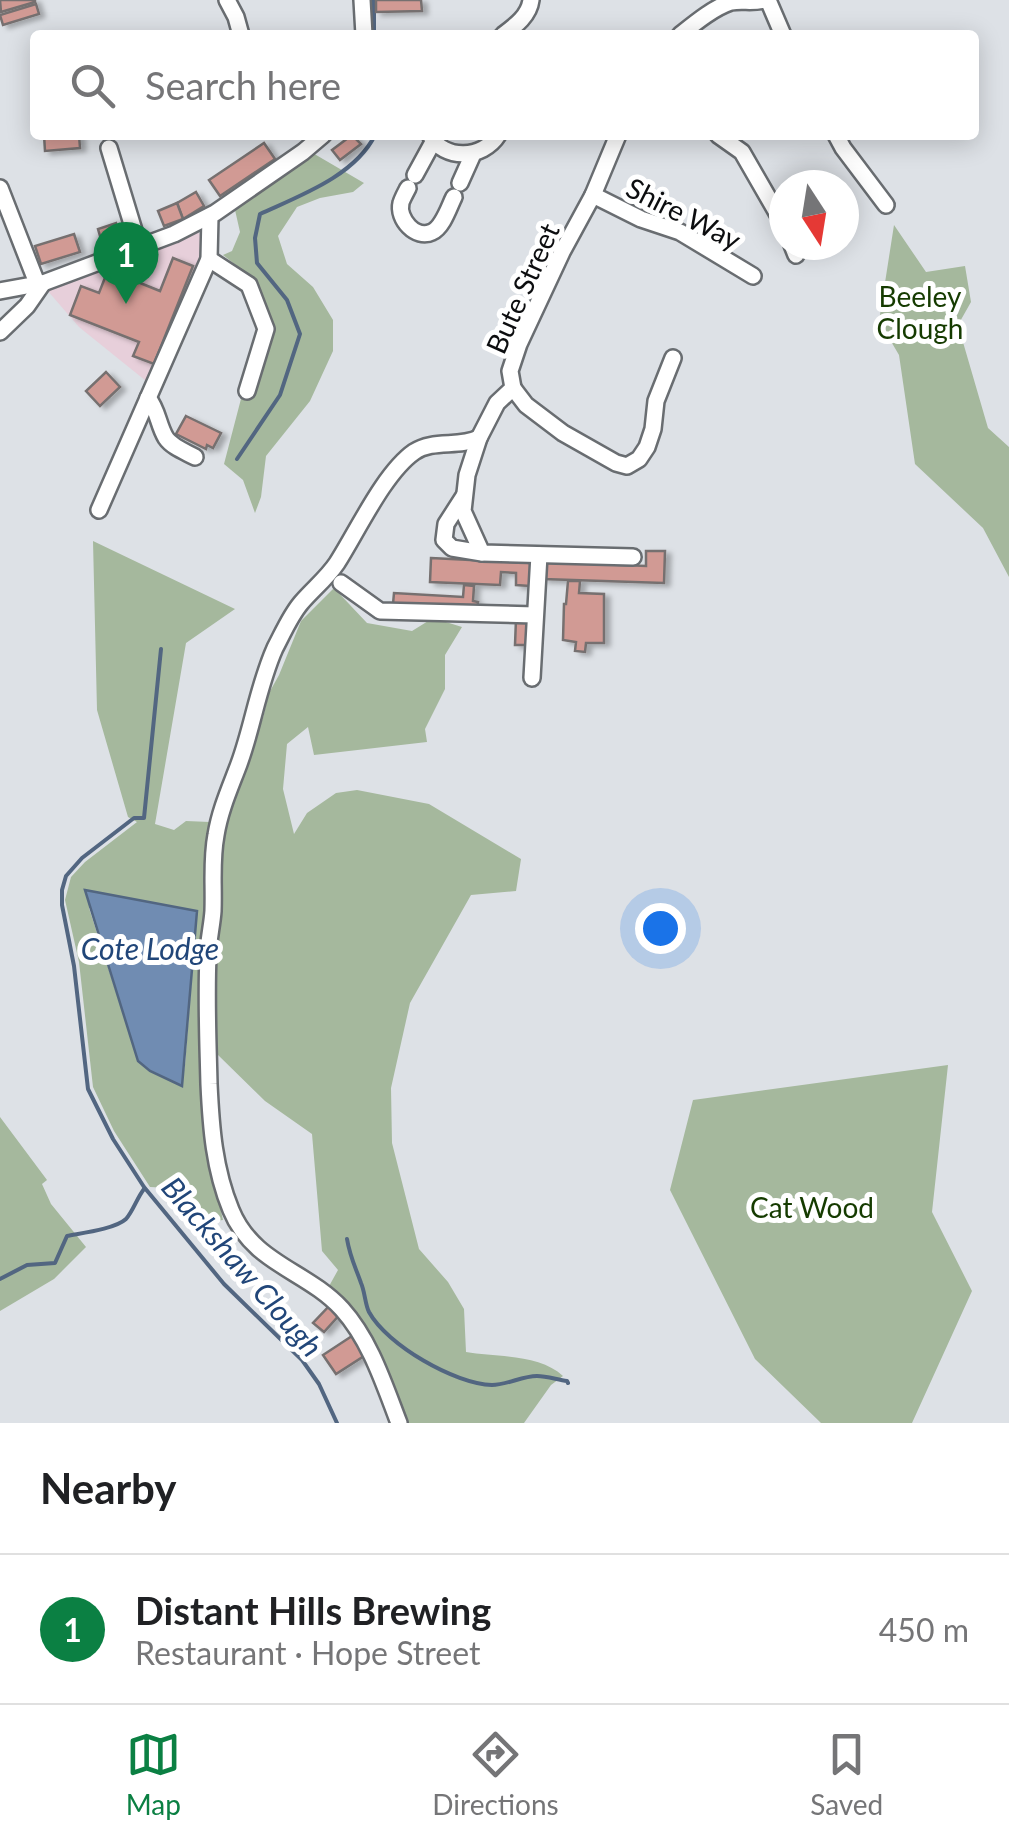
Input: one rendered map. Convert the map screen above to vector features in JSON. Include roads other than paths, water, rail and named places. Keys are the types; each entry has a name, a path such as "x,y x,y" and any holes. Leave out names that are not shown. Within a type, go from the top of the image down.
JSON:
{"street":[{"path":"227,0 239,30"},
{"path":"362,0 364,30"},
{"path":"509,30 524,17 531,0"},
{"path":"687,30 730,2 745,0 766,0 781,30"},
{"path":"0,290 39,284 139,248 210,216 317,140"},
{"path":"430,140 401,202 401,211 411,229 418,233 434,232 473,154"},
{"path":"434,140 451,152 473,154 495,140"},
{"name":"Bute Street","path":"465,495 479,438 497,403 512,388 510,371 519,344 616,140"},
{"path":"725,140 742,152 769,198"},
{"path":"839,140 886,205"},
{"path":"110,148 139,248"},
{"path":"0,188 39,284"},
{"name":"Shire Way","path":"593,195 641,219 680,232 753,276"},
{"path":"99,510 209,259 210,216"},
{"path":"209,259 249,286 266,329 248,391"},
{"path":"0,332 27,306 39,284"},
{"path":"512,388 526,405 562,433 627,466 639,460 647,447 656,401 674,358"},
{"path":"148,398 156,407 166,438 195,457"},
{"path":"399,1423 371,1355 349,1319 326,1296 266,1257 252,1243 240,1228 224,1191 212,1134 206,1022 212,859 222,807 240,763 260,688 292,615 336,565 396,470 416,450 440,444 468,444 479,438"},
{"path":"465,495 463,511 482,553"},
{"path":"465,495 446,524 444,540 452,548 482,553 633,557"},
{"path":"532,678 538,554"},
{"path":"341,582 380,611 535,615"}],"water":[{"name":"Cote Lodge","path":"85,890 197,911 182,1086 138,1061"}],"waterway":[{"name":"Blackshaw Clough","path":"374,0 374,30"},
{"name":"Blackshaw Clough","path":"237,459 280,395 300,334 287,300 257,263 255,238 260,214 340,173 372,140"},
{"name":"Blackshaw Clough","path":"161,649 144,818 134,818 82,858 66,876 62,890 88,1089 113,1139 144,1187 224,1284 302,1360 319,1384 337,1423"},
{"path":"0,1279 27,1265 55,1263 67,1236 126,1219 144,1189"},
{"path":"347,1239 369,1312 406,1349 442,1370 477,1383 498,1385 537,1376 568,1383"}],"place":[{"name":"Distant Hills Brewing","path":"126,304"}],"park label":[{"name":"Beeley Clough","path":"920,312"},
{"name":"Cat Wood","path":"812,1207"}]}
